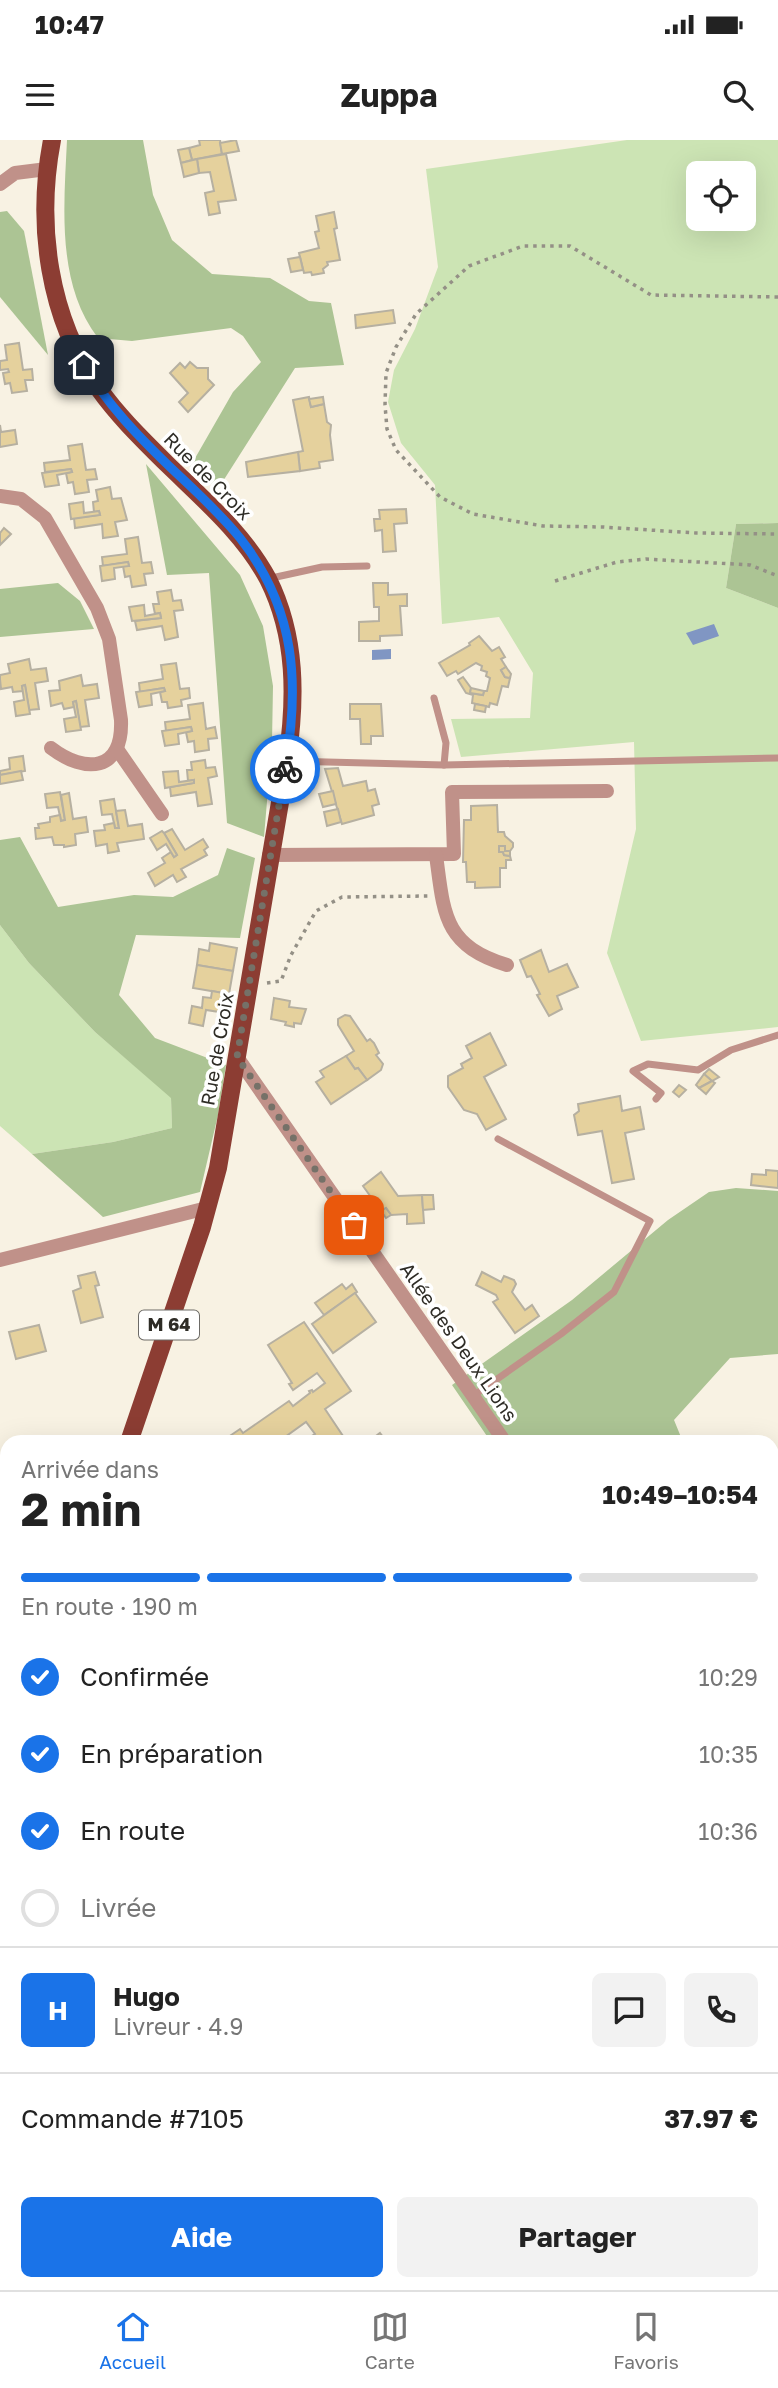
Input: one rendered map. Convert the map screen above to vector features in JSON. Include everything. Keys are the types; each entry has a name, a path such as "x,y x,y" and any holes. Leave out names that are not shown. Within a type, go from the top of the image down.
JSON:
{"main road":[{"name":"Rue de Croix","path":"52,140 47,169 46,226 51,272 64,318 84,365 127,424 238,536 267,579 284,625 293,671 294,700 287,761 218,1168 207,1208"},
{"name":"M 64","path":"131,1435 207,1208"}],"street":[{"path":"0,184 15,173 47,169"},
{"path":"0,496 21,499 45,518 103,620 109,639 121,720 122,734 117,749 104,761 88,765 71,762 51,748"},
{"path":"117,749 162,814"},
{"path":"270,855 454,854 452,792 607,791"},
{"path":"436,855 447,921 460,939 477,953 507,965"},
{"name":"Allée des Deux Lions","path":"237,1057 500,1435"},
{"path":"0,1260 207,1208"}],"lane":[{"path":"267,579 322,567 367,566"},
{"path":"435,698 446,743 444,765"},
{"path":"287,761 444,765 778,758"},
{"path":"656,1099 661,1093 633,1071 648,1064 698,1070 731,1050 778,1035"},
{"path":"473,1396 561,1334 614,1292 650,1221 498,1139"}],"path":[{"path":"778,297 651,295 570,246 523,246 469,266 416,314 396,347 386,373 385,405 387,429 396,450 440,497 473,514 543,526 778,534"},
{"path":"555,582 617,562 646,559 750,565 778,576"},
{"path":"249,985 281,981 290,955 316,911 342,897 442,895"}],"green space":[{"path":"67,140 143,140 153,195 172,240 212,274 270,278 309,301 331,303 344,365 295,368 218,489 190,467 233,392 261,362 243,336 231,328 132,341 98,338 84,316 69,269 64,217"},
{"path":"627,140 778,140 778,523 736,524 726,588 778,608 778,1027 641,1041 607,953 636,829 634,742 461,757 451,719 530,718 533,673 499,617 442,624 435,485 401,443 388,402 394,370 415,329 438,267 426,169"},
{"path":"7,211 24,231 48,355 0,297 0,212"},
{"path":"146,464 240,575 263,626 273,686 272,742 264,837 227,823 209,573 167,575"},
{"path":"778,523 778,608 726,588 736,524"},
{"path":"58,583 80,601 94,629 0,637 0,589"},
{"path":"20,837 58,907 134,895 173,897 218,875 227,848 255,858 240,938 136,935 119,995 155,1038 226,1065 218,1115 200,1192 103,1217 32,1154 113,1142 172,1128 171,1098 95,1032 29,963 0,925 0,840"},
{"path":"0,925 29,963 95,1032 171,1097 172,1128 113,1142 32,1154 0,1126"},
{"path":"736,1188 778,1191 778,1354 730,1358 674,1420 680,1435 486,1435 452,1385 572,1300 668,1220 709,1192"}],"water":[{"path":"714,624 719,636 693,645 686,633"},
{"path":"391,649 391,659 372,660 372,650"}],"building":[{"path":"199,140 220,140 222,154 192,160 189,148 200,145"},
{"path":"236,140 239,151 222,154 220,143"},
{"path":"189,148 192,160 181,163 178,150"},
{"path":"226,154 236,200 218,202 220,213 209,215 205,193 214,191 210,172 199,173 197,159"},
{"path":"197,159 199,173 184,177 181,163"},
{"path":"334,212 337,228 334,229 340,260 327,262 324,273 304,273 299,253 319,248 315,232 319,231 316,216"},
{"path":"300,257 303,270 291,272 288,259"},
{"path":"393,310 395,323 356,328 355,315"},
{"path":"19,343 23,370 32,369 33,380 25,380 27,391 12,393 10,383 5,384 3,373 9,372 8,369 0,370 0,361 7,360 5,345"},
{"path":"190,362 197,368 208,368 208,379 214,385 188,412 179,402 188,393 170,373 180,363 185,368"},
{"path":"309,397 311,407 324,404 327,422 331,425 333,460 319,462 320,468 300,471 298,452 303,451 293,400"},
{"path":"323,397 324,404 311,407 309,399"},
{"path":"0,425 1,432 15,430 17,444 0,447"},
{"path":"82,444 86,470 95,469 97,479 87,480 89,492 75,494 73,482 68,483 66,473 72,472 71,469 45,472 44,463 70,460 68,446"},
{"path":"298,452 300,471 248,477 246,462"},
{"path":"71,469 72,472 57,475 59,485 45,487 42,473"},
{"path":"110,487 112,499 121,498 127,520 115,522 118,536 103,538 102,524 75,528 74,518 100,515 99,511 94,512 93,502 98,501 96,490"},
{"path":"83,502 84,513 99,511 100,515 71,519 69,504"},
{"path":"406,509 407,523 394,524 396,551 383,552 382,530 375,531 374,519 380,519 379,510"},
{"path":"4,528 11,534 0,545 0,533"},
{"path":"138,537 142,563 151,562 153,573 144,574 146,585 132,587 130,576 125,577 123,566 129,566 128,562 103,566 102,557 127,554 125,539"},
{"path":"128,562 129,566 114,568 115,579 102,581 100,566"},
{"path":"373,583 388,583 388,595 407,594 407,606 400,606 402,635 380,636 380,641 359,641 359,622 379,621 379,607 374,607"},
{"path":"171,590 173,601 181,600 183,610 174,611 178,637 165,640 162,626 137,630 135,621 161,618 160,613 155,614 153,604 159,604 157,592"},
{"path":"144,605 145,616 160,613 161,618 132,621 129,607"},
{"path":"479,636 492,651 499,647 505,657 501,659 506,667 501,670 505,677 510,678 508,687 502,686 497,705 490,703 489,707 472,703 473,695 466,693 458,680 463,677 471,688 470,693 483,695 484,691 487,691 490,678 486,676 487,672 481,670 482,666 476,663 458,674 456,671 447,676 439,663 470,645 469,643"},
{"path":"29,659 31,670 46,668 48,681 35,683 39,709 29,710 25,685 22,686 23,691 13,692 12,687 1,689 0,675 10,673 8,664"},
{"path":"176,663 180,689 189,688 190,698 181,700 182,706 168,708 167,702 162,702 160,692 165,691 164,688 140,692 139,683 163,679 161,665"},
{"path":"506,667 511,674 510,678 505,677 501,670"},
{"path":"81,675 83,686 97,684 99,698 85,700 89,726 80,727 76,701 73,702 74,707 64,709 62,703 51,706 49,691 60,690 59,681"},
{"path":"25,685 30,714 16,716 14,702 24,700 22,686"},
{"path":"164,688 165,691 151,694 152,705 139,707 136,692"},
{"path":"471,688 484,691 483,695 470,693"},
{"path":"76,701 81,730 66,732 64,719 76,717 73,702"},
{"path":"203,703 206,729 215,727 217,738 208,739 209,750 195,752 194,741 188,742 186,732 192,731 191,727 166,731 165,722 190,719 188,705"},
{"path":"350,704 381,704 383,736 371,736 371,744 361,744 360,719 350,719"},
{"path":"475,704 486,706 485,712 474,710"},
{"path":"191,727 192,731 178,734 179,744 165,746 162,731"},
{"path":"23,756 25,771 0,775 0,771 10,769 9,758"},
{"path":"205,760 206,768 215,767 217,776 208,778 212,804 198,806 196,792 171,796 170,787 194,783 194,780 188,781 187,770 192,770 191,762"},
{"path":"338,768 343,786 366,781 368,791 375,789 379,804 372,806 374,815 342,824 325,769"},
{"path":"21,771 23,780 0,784 0,775"},
{"path":"178,771 179,782 194,780 194,783 165,788 163,772"},
{"path":"333,791 336,804 323,807 319,794"},
{"path":"60,792 65,820 61,821 58,807 47,808 45,794"},
{"path":"69,793 73,819 86,817 88,832 75,834 76,845 64,847 54,845 52,837 36,839 35,828 39,828 38,824 50,822 50,817 60,815 61,821 65,820 61,795"},
{"path":"114,799 119,828 115,828 112,814 102,815 100,801"},
{"path":"497,805 498,832 504,832 513,843 510,851 505,851 505,846 499,846 499,852 510,856 511,860 506,860 506,868 500,868 500,887 475,888 475,882 467,882 466,862 463,862 464,820 471,820 471,806"},
{"path":"338,809 341,822 327,826 324,812"},
{"path":"125,810 128,826 142,824 144,839 117,843 119,851 108,853 107,844 96,846 94,831 105,830 104,825 114,823 115,828 119,828 116,811"},
{"path":"172,829 185,850 203,839 208,847 204,850 207,855 181,869 186,877 177,882 173,875 155,886 148,873 165,863 162,858 171,852 174,857 177,855 164,833"},
{"path":"162,831 177,855 174,857 166,844 157,850 150,838"},
{"path":"499,846 505,846 505,851 510,851 510,856 499,852"},
{"path":"210,943 237,948 233,971 197,965 199,949 209,951"},
{"path":"541,950 549,972 567,964 578,987 557,996 562,1009 549,1016 537,995 540,994 531,976 527,977 520,960"},
{"path":"197,965 233,971 229,994 193,988"},
{"path":"212,991 229,994 226,1013 206,1010 203,1026 189,1023 192,1006 202,1008 203,997 211,998"},
{"path":"274,998 290,1001 289,1007 306,1009 301,1024 294,1023 294,1027 271,1019"},
{"path":"345,1015 350,1016 367,1041 370,1039 374,1043 379,1053 376,1055 383,1064 381,1070 367,1080 346,1056 354,1051 338,1025 338,1019"},
{"path":"490,1033 506,1065 484,1077 506,1119 486,1130 477,1114 464,1110 448,1087 448,1076 463,1068 461,1064 472,1058 466,1046"},
{"path":"346,1056 367,1080 331,1104 316,1082 324,1077 320,1071"},
{"path":"709,1069 719,1077 712,1081 704,1074"},
{"path":"704,1074 712,1081 699,1088 696,1085"},
{"path":"712,1081 715,1083 706,1094 699,1088"},
{"path":"679,1085 686,1090 679,1097 673,1092"},
{"path":"620,1096 622,1111 640,1107 644,1129 625,1133 634,1179 612,1183 602,1131 578,1135 574,1115 579,1111 578,1104"},
{"path":"766,1170 778,1171 778,1188 751,1185 752,1174 766,1175"},
{"path":"381,1172 398,1196 422,1195 424,1223 407,1224 407,1214 391,1215 386,1208 381,1211 363,1186"},
{"path":"422,1195 433,1195 434,1209 423,1210"},
{"path":"386,1208 391,1215 386,1218 381,1211"},
{"path":"95,1272 99,1285 95,1286 103,1317 81,1323 73,1291 81,1288 78,1276"},
{"path":"482,1272 501,1282 504,1276 514,1280 516,1284 512,1292 525,1310 532,1305 539,1316 515,1333 493,1302 498,1299 496,1295 476,1285"},
{"path":"342,1284 346,1289 352,1284 357,1292 324,1315 315,1303"},
{"path":"355,1293 376,1322 333,1353 312,1324"},
{"path":"304,1322 351,1391 325,1409 342,1435 313,1435 306,1422 288,1435 231,1435 240,1429 243,1433 289,1401 293,1406 310,1393 309,1391 313,1392 325,1383 317,1373 293,1390 289,1384 292,1383 268,1345"},
{"path":"39,1325 46,1351 16,1359 9,1332"}],"way so far":[{"path":"285,769 237,1057 354,1225"}],"route":[{"path":"84,365 127,424 238,536 260,566 274,592 289,641 293,671 293,715 285,769"}]}
